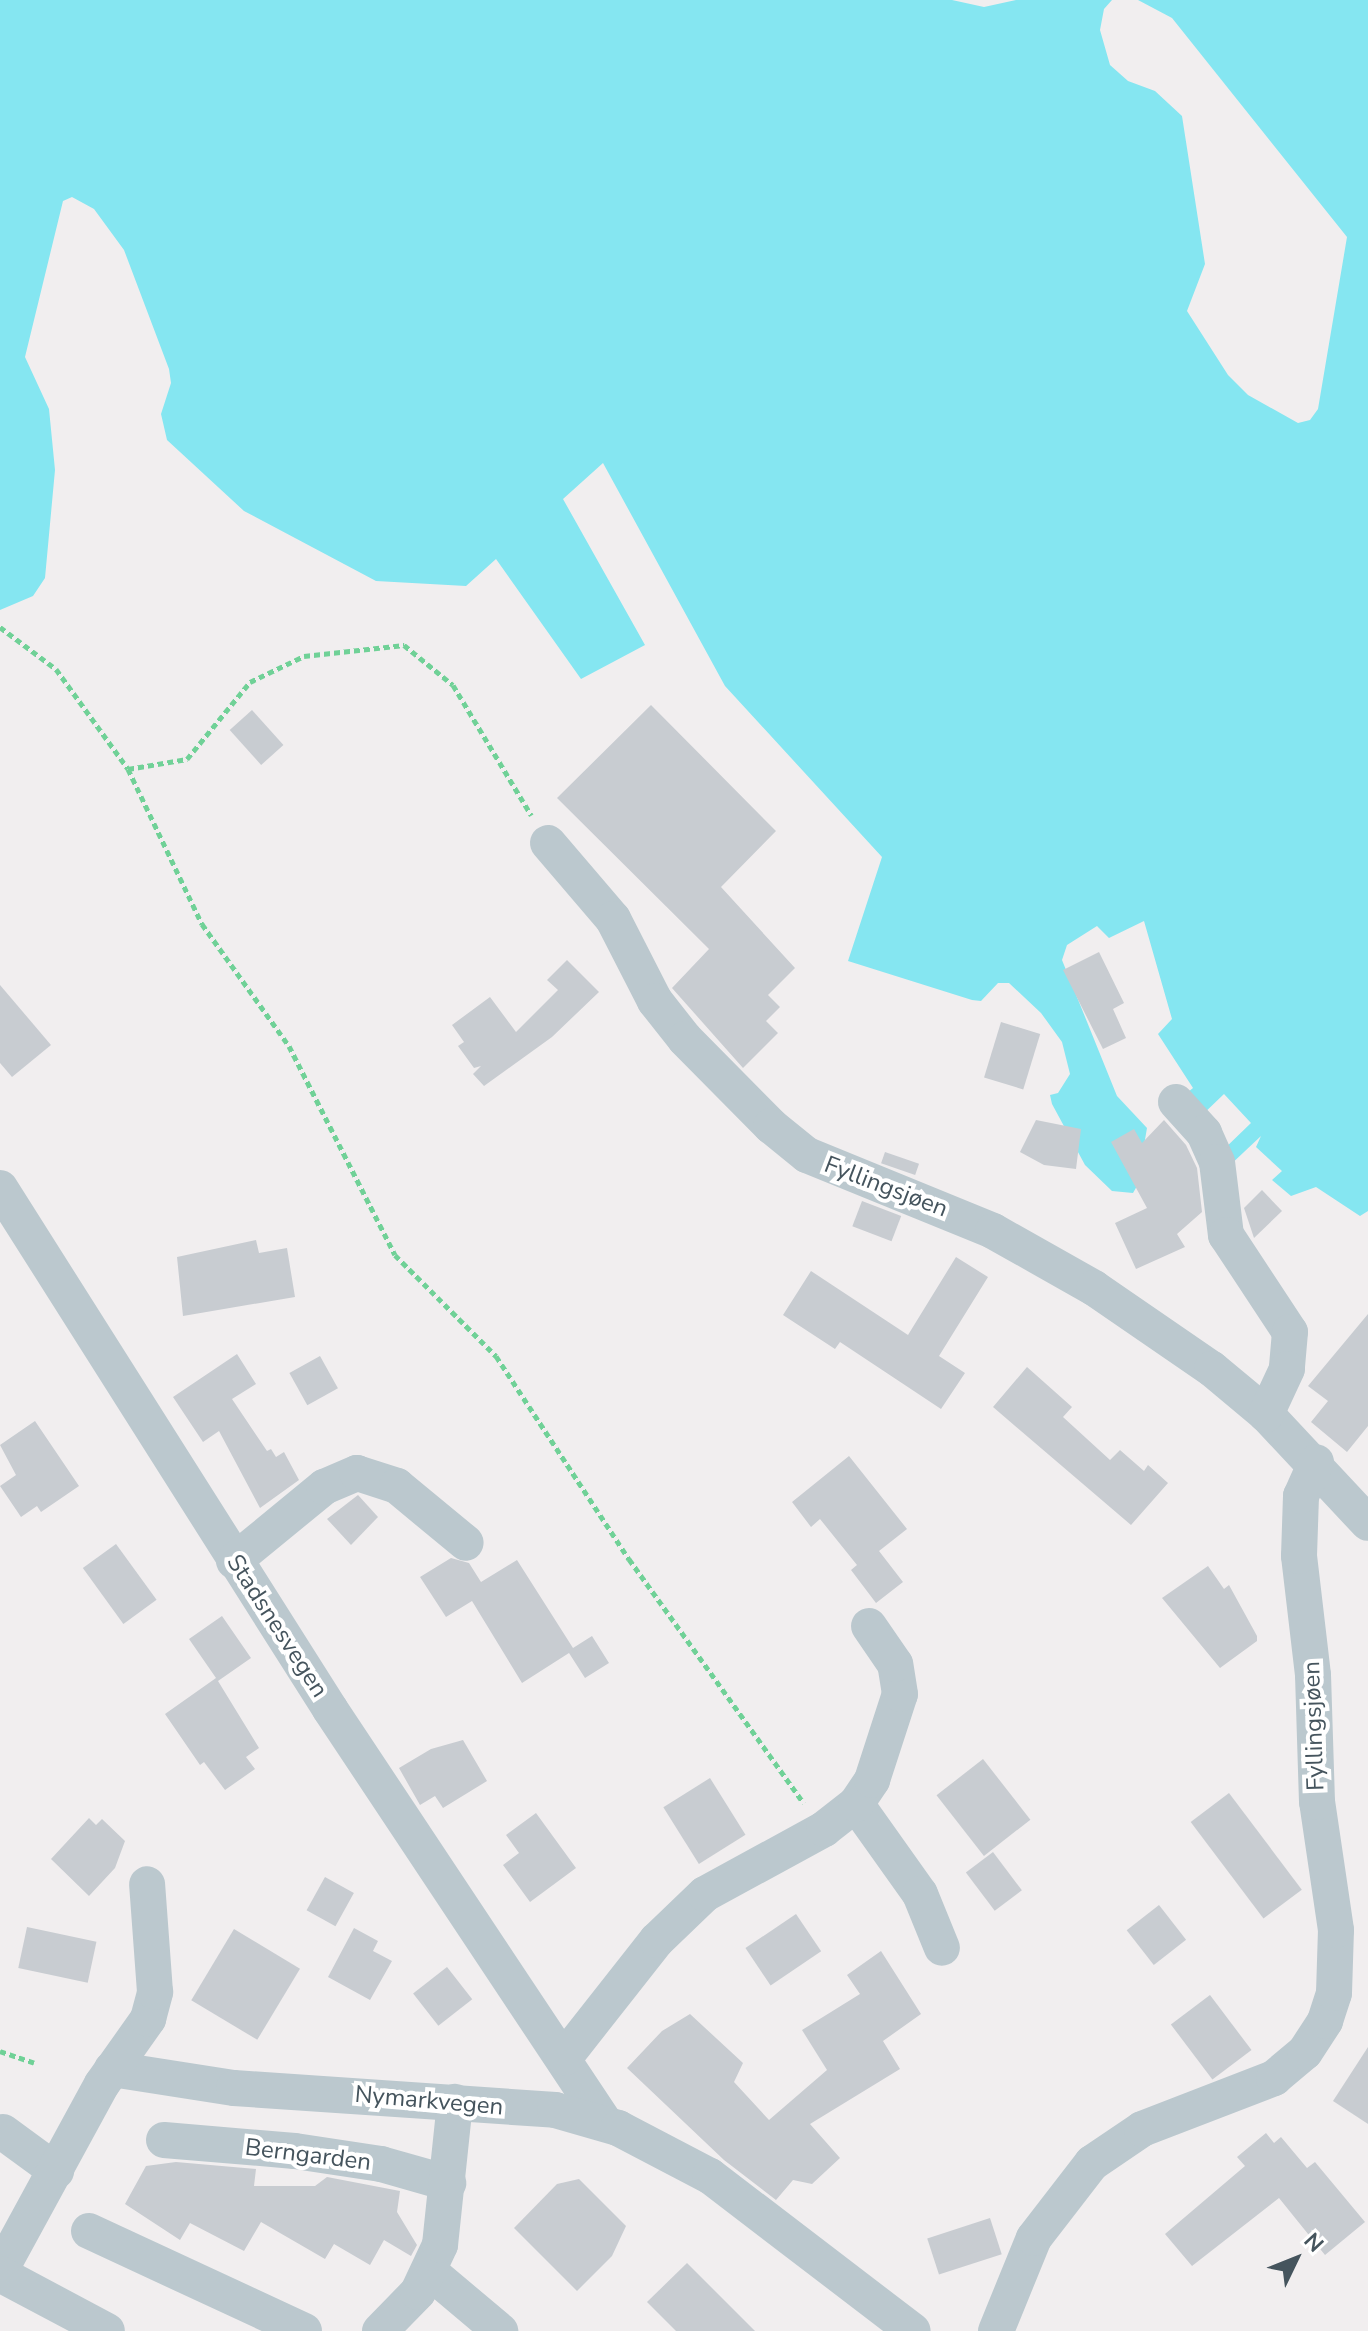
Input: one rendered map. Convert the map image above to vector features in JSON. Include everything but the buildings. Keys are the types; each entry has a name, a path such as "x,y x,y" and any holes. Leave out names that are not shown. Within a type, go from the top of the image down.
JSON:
{"street":[{"name":"Fyllingsjøen","path":"548,843 613,919 655,1001 685,1039 771,1126 818,1160 1040,1253 1094,1288 1212,1369 1266,1414 1316,1462 1368,1523"},
{"path":"1176,1102 1204,1133 1217,1162 1226,1235 1290,1332 1287,1369 1266,1414"},
{"name":"Stadsnesvegen","path":"0,1188 234,1561 606,2124"},
{"name":"Fyllingsjøen","path":"996,2331 1034,2238 1092,2163 1142,2129 1274,2078 1313,2041 1334,1993 1336,1930 1317,1802 1313,1675 1299,1556 1301,1496 1316,1462"},
{"path":"234,1561 324,1487 357,1473 397,1486 466,1543"},
{"path":"564,2058 681,1914 705,1894 824,1829 856,1804 882,1755 900,1694 895,1664 869,1626"},
{"path":"856,1804 920,1894 942,1948"},
{"path":"107,2331 0,2272 112,2069 148,2019 155,1992 147,1884"},
{"name":"Nymarkvegen","path":"112,2069 234,2088 555,2110 606,2124 710,2176 913,2331"},
{"path":"380,2331 402,2312 430,2272 445,2223 447,2146 455,2102"},
{"path":"3,2132 56,2171"},
{"name":"Berngarden","path":"164,2140 295,2151 381,2164 448,2183"},
{"path":"89,2231 304,2331"},
{"path":"430,2272 500,2331"}],"path":[{"path":"0,627 56,669 128,769 202,924 289,1046 395,1255 496,1356 629,1559 824,1829"},
{"path":"128,769 187,759 250,682 304,656 404,645 453,685 548,843"},
{"path":"0,2051 34,2063"}],"water":[{"path":"0,0 952,0 984,7 1016,0 1112,0 1104,9 1100,30 1110,65 1128,81 1155,91 1182,116 1205,264 1187,311 1228,375 1248,395 1298,423 1310,420 1318,409 1347,237 1172,18 1138,0 1368,0 1368,1211 1360,1216 1316,1187 1291,1196 1272,1180 1282,1171 1256,1147 1261,1136 1227,1168 1221,1152 1251,1123 1224,1094 1199,1118 1182,1097 1193,1088 1158,1034 1172,1019 1144,921 1109,938 1097,926 1067,945 1062,960 1117,1096 1147,1128 1137,1186 1133,1193 1112,1191 1085,1165 1052,1104 1050,1095 1058,1093 1070,1074 1062,1042 1041,1013 1009,983 998,983 981,1001 972,1000 848,961 882,857 725,686 603,463 563,499 645,645 581,679 496,559 466,586 376,581 244,511 167,440 161,414 171,383 169,369 124,250 94,209 72,197 63,201 25,357 49,409 55,470 45,578 33,596 0,610"}]}
